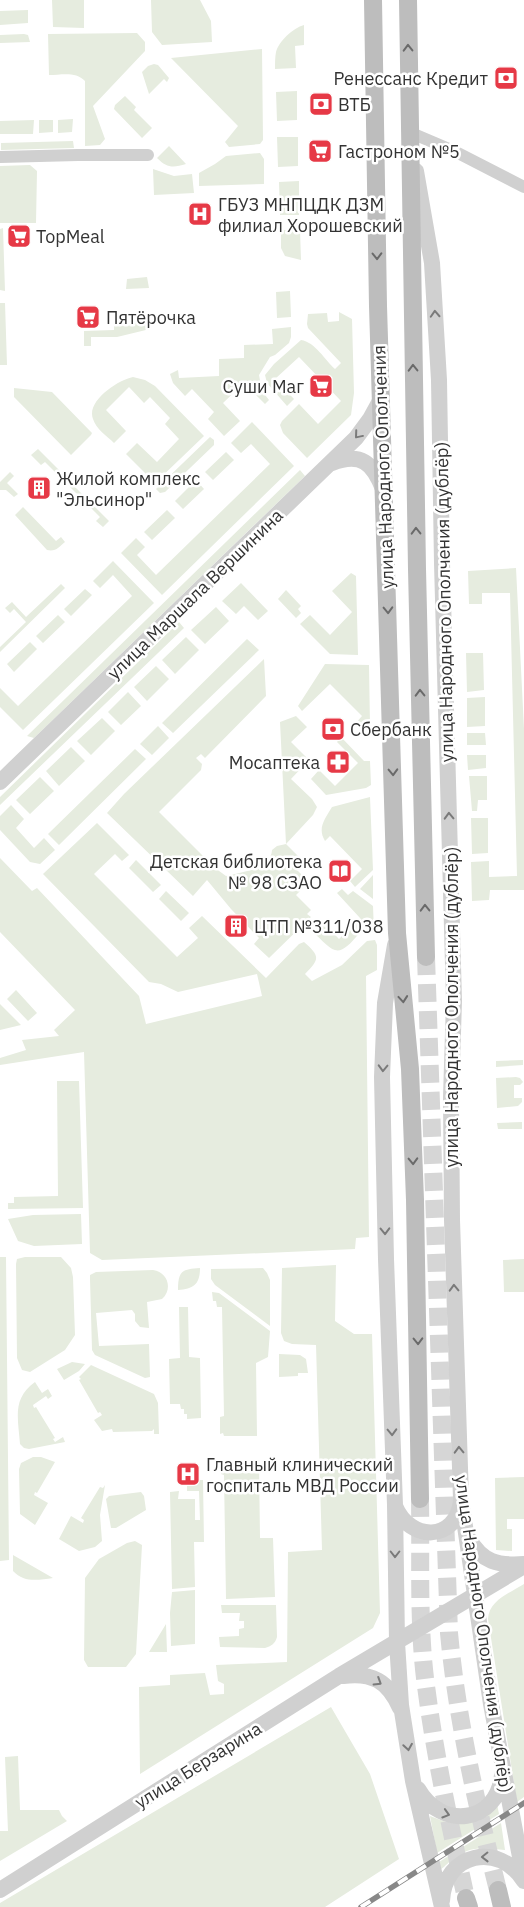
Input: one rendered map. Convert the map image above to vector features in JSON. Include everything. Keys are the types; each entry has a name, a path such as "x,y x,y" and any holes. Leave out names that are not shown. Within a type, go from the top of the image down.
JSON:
{"main road":[{"name":"улица Народного Ополчения","path":"374,0 380,399 397,933 410,1068 415,1209 420,1499"},
{"path":"408,0 417,569 426,957"}],"street":[{"path":"409,132 456,152 524,187"},
{"name":"улица Народного Ополчения (дублёр)","path":"409,132 432,263 439,380 454,1001 451,1097 452,1220 461,1499 491,1704 524,1879"},
{"path":"0,157 78,154 148,155"},
{"name":"улица Маршала Вершинина","path":"0,782 356,438 370,419 380,399"},
{"path":"328,465 350,458 361,460 370,466 377,475 384,491"},
{"path":"397,933 384,1003 382,1076 386,1259 395,1505 397,1642 402,1713 413,1781 442,1907"},
{"path":"395,1505 405,1522 420,1532 427,1533 438,1531 451,1523 457,1517 461,1499"},
{"path":"467,1537 481,1555 489,1560 500,1564 524,1565"},
{"path":"475,1596 524,1565"},
{"name":"улица Берзарина","path":"0,1890 340,1676 475,1596"},
{"path":"340,1676 365,1675 378,1680 388,1688 396,1699 402,1713"},
{"path":"413,1781 425,1801 436,1811 450,1816 466,1816 480,1811 491,1802 499,1788 503,1763"},
{"path":"442,1907 442,1892 448,1878 458,1866 471,1859 485,1856 500,1859 513,1867 524,1879"}],"shaded area":[{"path":"52,0 84,0 84,28 53,27"},
{"path":"151,0 200,0 211,21 212,42 162,45 152,32"},
{"path":"28,10 28,23 0,25 0,11"},
{"path":"304,25 304,45 295,46 296,68 275,69 276,52 283,39"},
{"path":"137,33 145,42 145,51 93,106 105,139 100,145 85,146 85,81 73,75 49,75 48,34"},
{"path":"0,35 28,35 30,42 0,43"},
{"path":"262,49 263,140 260,144 229,147 225,142 238,126 171,58"},
{"path":"158,65 169,78 167,82 164,79 149,94 142,72 148,66"},
{"path":"297,91 297,120 277,121 276,92"},
{"path":"125,96 136,107 134,110 152,128 142,138 114,109 115,105"},
{"path":"73,119 72,132 58,133 58,120"},
{"path":"34,120 33,134 0,134 0,121"},
{"path":"39,120 53,120 53,132 39,133"},
{"path":"277,137 298,137 298,166 278,167"},
{"path":"73,141 74,148 1,150 1,143"},
{"path":"169,146 186,164 170,166 157,158"},
{"path":"260,153 264,159 264,184 199,186 199,173 226,156"},
{"path":"30,165 37,171 36,223 0,223 0,166"},
{"path":"153,169 174,176 192,174 194,193 154,195"},
{"path":"299,181 299,215 280,215 279,182"},
{"path":"3,228 5,291 0,290 0,229"},
{"path":"281,230 300,230 301,260 285,256 281,248"},
{"path":"147,277 149,288 126,289 127,279"},
{"path":"290,291 291,317 277,318 276,292"},
{"path":"0,303 5,303 7,365 0,365"},
{"path":"339,312 352,319 354,393 351,415 307,458 283,433 280,425 282,421 299,404 318,424 341,401 299,357 275,379 294,399 287,406 267,383 265,375 274,364 301,340 311,344 335,369 341,363 308,328 307,324 308,314 327,313 328,322 339,321"},
{"path":"114,313 149,313 150,329 117,337 91,337 91,346 84,346 84,331 114,330"},
{"path":"291,327 289,343 270,357 259,375 262,391 269,400 265,404 244,383 223,403 240,421 224,436 208,419 214,412 192,389 185,396 173,383 170,374 178,370 179,378 219,376 219,359 244,358 244,345 273,344 272,329"},
{"path":"133,377 145,380 155,386 204,436 155,483 126,454 137,443 157,462 179,439 165,424 170,418 150,397 144,403 129,387 106,410 126,431 114,443 99,429 93,419 94,405 105,392 119,382"},
{"path":"14,388 52,392 92,433 91,435 71,455 14,397"},
{"path":"252,422 294,466 162,595 121,553 136,538 145,547 137,555 156,575 270,464 251,444 241,453 231,443"},
{"path":"210,437 214,440 214,445 165,492 160,493 156,489"},
{"path":"38,449 64,475 61,478 45,462 41,465 31,455"},
{"path":"226,452 234,460 213,480 205,472"},
{"path":"300,470 305,476 34,738 27,736"},
{"path":"10,472 14,476 7,483 18,494 14,497 6,490 0,490 0,482"},
{"path":"68,480 109,521 103,527 96,521 100,517 66,483"},
{"path":"196,480 204,489 183,509 175,501"},
{"path":"23,507 56,541 61,537 65,542 55,550 47,550 15,515"},
{"path":"167,510 175,518 152,540 144,532"},
{"path":"113,561 154,603 23,730 0,707 0,688 18,706 132,596 113,575 100,588 93,581"},
{"path":"516,568 524,729 524,890 490,890 489,900 472,901 471,862 489,861 489,877 517,876 510,593 482,593 482,604 469,604 468,571"},
{"path":"351,573 356,576 358,655 330,654 300,624 310,615 330,635 352,612 332,591"},
{"path":"241,583 268,611 258,620 244,606 236,614 222,601"},
{"path":"61,584 65,588 0,652 0,647 26,622 14,609 10,613 5,608 12,602 26,617"},
{"path":"85,589 92,595 71,616 64,609"},
{"path":"286,590 301,606 298,609 301,613 296,618 278,599"},
{"path":"216,607 229,621 205,644 191,630"},
{"path":"58,615 65,622 43,643 36,636"},
{"path":"179,622 184,628 0,805 0,797"},
{"path":"186,637 199,650 175,674 162,660"},
{"path":"247,639 259,650 173,733 162,723"},
{"path":"30,642 37,649 14,672 7,664"},
{"path":"466,653 483,653 484,690 467,692"},
{"path":"264,659 266,696 205,758 201,754 196,758 202,764 201,770 159,812 215,868 226,876 261,866 266,862 272,850 277,846 286,844 303,861 296,869 309,882 296,895 311,910 307,914 311,917 269,958 254,944 259,938 207,880 193,896 107,813 124,794"},
{"path":"325,664 369,665 370,726 360,729 355,724 362,716 330,684 302,711 298,706"},
{"path":"156,666 169,679 147,701 134,687"},
{"path":"128,692 141,706 121,725 108,712"},
{"path":"485,697 485,726 467,727 467,698"},
{"path":"296,716 307,727 291,742 309,760 291,779 312,799 317,807 313,815 286,844 280,722"},
{"path":"102,718 115,731 91,755 77,741"},
{"path":"158,726 169,738 152,755 140,744"},
{"path":"467,733 485,733 486,745 467,745"},
{"path":"341,737 364,761 370,761 371,785 366,788 326,795 311,779 319,770 335,786 358,763 337,742"},
{"path":"71,747 85,761 59,786 46,771"},
{"path":"135,749 146,759 59,845 48,834"},
{"path":"467,755 486,755 486,768 468,770"},
{"path":"469,776 487,776 487,800 478,800 477,811 472,811"},
{"path":"40,777 54,791 30,814 16,800"},
{"path":"370,797 373,870 355,887 350,881 362,869 330,836 325,841 322,828 332,807"},
{"path":"11,805 24,819 16,828 34,848 44,838 55,850 40,864 30,862 0,830 0,816"},
{"path":"471,818 488,818 488,853 472,854"},
{"path":"97,823 129,855 122,861 115,854 94,874 177,957 198,938 189,928 202,916 266,978 299,944 304,942 313,951 316,958 305,974 312,981 342,965 367,941 375,940 377,945 377,970 366,976 369,1237 356,1238 355,1249 102,1260 90,1253 84,1052 0,1065 0,1058 26,1050 22,1040 59,1036 54,1030 75,1010 0,932 0,858 32,891 37,888 139,996 146,1024 262,996 257,974 178,992 161,984 149,982 43,874"},
{"path":"136,860 161,885 153,892 129,868"},
{"path":"373,875 373,899 360,889"},
{"path":"342,889 348,895 353,891 373,906 374,931 361,931 346,947 336,950 325,944 310,929 315,925 318,929 324,923 339,939 360,918 337,893"},
{"path":"166,891 189,913 181,921 159,899"},
{"path":"16,990 37,1013 28,1021 7,999"},
{"path":"0,1004 21,1025 0,1030"},
{"path":"523,1060 523,1065 496,1067 496,1061"},
{"path":"496,1078 520,1078 523,1082 520,1085 514,1085 514,1098 522,1098 522,1102 518,1106 497,1108"},
{"path":"57,1081 79,1081 83,1208 8,1209 8,1203 14,1203 14,1197 58,1196"},
{"path":"522,1122 522,1129 498,1129 497,1123"},
{"path":"81,1214 82,1244 34,1246 18,1241 8,1219 33,1215"},
{"path":"0,1257 6,1257 9,1560 0,1561"},
{"path":"25,1257 61,1257 71,1268 73,1277 75,1335 65,1350 30,1372 22,1370 17,1358 16,1264 17,1259"},
{"path":"524,1259 524,1292 504,1292 503,1260"},
{"path":"336,1265 335,1321 354,1334 372,1334 380,1613 373,1628 140,1774 139,1687 170,1685 170,1675 205,1673 210,1695 224,1694 224,1684 218,1681 216,1665 287,1662 288,1552 322,1550 316,1345 292,1344 284,1341 281,1333 282,1268"},
{"path":"200,1268 199,1278 195,1285 178,1290 182,1272"},
{"path":"263,1268 270,1280 270,1326 215,1285 211,1279 211,1269"},
{"path":"158,1271 165,1277 168,1286 162,1299 147,1302 149,1328 140,1327 135,1321 135,1314 132,1310 96,1313 99,1346 149,1344 150,1377 145,1378 95,1355 92,1350 90,1275 96,1272"},
{"path":"212,1292 219,1293 270,1331 268,1357 256,1363 257,1436 224,1436 223,1433 220,1434 220,1417 224,1416 222,1307 217,1307 216,1301 213,1301"},
{"path":"179,1307 188,1307 189,1357 200,1358 201,1418 187,1419 187,1414 184,1414 184,1409 181,1409 180,1404 170,1404 169,1359 180,1358"},
{"path":"279,1354 300,1355 306,1359 308,1373 298,1373 298,1376 279,1377"},
{"path":"72,1362 85,1364 79,1371 64,1380 57,1369"},
{"path":"91,1365 154,1394 158,1403 159,1434 154,1434 154,1429 152,1431 113,1432 112,1429 102,1431 94,1420 102,1415 100,1412 98,1413 79,1380 81,1379 79,1377"},
{"path":"35,1382 42,1393 48,1389 52,1396 48,1399 46,1396 33,1405 34,1408 36,1407 55,1438 53,1439 55,1442 63,1437 65,1442 29,1449 24,1448 20,1444 18,1409 23,1395"},
{"path":"33,1457 41,1457 55,1462 34,1495 48,1503 35,1525 20,1514 19,1469 21,1463"},
{"path":"259,1462 260,1538 273,1538 275,1597 226,1599 224,1475 221,1474 221,1467 224,1467 224,1463"},
{"path":"524,1477 524,1519 507,1519 507,1529 512,1529 512,1551 496,1550 495,1478"},
{"path":"187,1480 203,1480 204,1542 194,1542 195,1587 172,1589 170,1492 179,1491 178,1499 195,1499 195,1520 200,1520 199,1491 187,1491"},
{"path":"105,1485 100,1515 102,1541 95,1547 79,1551 59,1539 71,1516 83,1523 84,1520 81,1518 100,1487 103,1488"},
{"path":"141,1492 144,1496 146,1510 116,1528 111,1528 106,1499 109,1496"},
{"path":"135,1541 142,1545 136,1654 126,1667 88,1667 84,1660 85,1578 99,1559 127,1543"},
{"path":"13,1555 53,1578 32,1580 17,1575 13,1571"},
{"path":"524,1584 524,1797 517,1802 488,1619 489,1612 496,1602"},
{"path":"195,1590 195,1644 171,1646 170,1613 172,1592"},
{"path":"221,1605 276,1605 277,1637 275,1641 265,1648 220,1647 219,1637 239,1636 239,1629 244,1628 244,1621 239,1621 240,1613 222,1613"},
{"path":"166,1624 167,1652 149,1652"},
{"path":"331,1707 370,1774 399,1859 325,1907 0,1907 0,1903"},
{"path":"18,1756 20,1810 59,1810 67,1821 0,1861 0,1831 8,1831 5,1757"},
{"path":"497,1804 499,1814 437,1853 430,1816 446,1822 455,1822"},
{"path":"501,1823 505,1850 474,1849 462,1853 441,1869 439,1862"}],"tunnel":[{"path":"426,957 449,1633 457,1698 469,1763 498,1890"},
{"path":"420,1499 421,1611 425,1678 448,1816 466,1898"}],"railway":[{"path":"361,1907 524,1803"}],"place":[{"name":"Ренессанс Кредит","path":"506,78"},
{"name":"ВТБ","path":"321,104"},
{"name":"Гастроном №5","path":"320,151"},
{"name":"ГБУЗ МНПЦДК ДЗМ филиал Хорошевский","path":"200,214"},
{"name":"TopMeal","path":"19,236"},
{"name":"Пятёрочка","path":"88,317"},
{"name":"Cуши Маг","path":"321,386"},
{"name":"Жилой комплекс \"Эльсинор\"","path":"39,488"},
{"name":"Сбербанк","path":"333,729"},
{"name":"Мосаптека","path":"338,762"},
{"name":"Детская библиотека № 98 СЗАО","path":"340,871"},
{"name":"ЦТП №311/038","path":"236,926"},
{"name":"Главный клинический госпиталь МВД России","path":"188,1474"}]}
